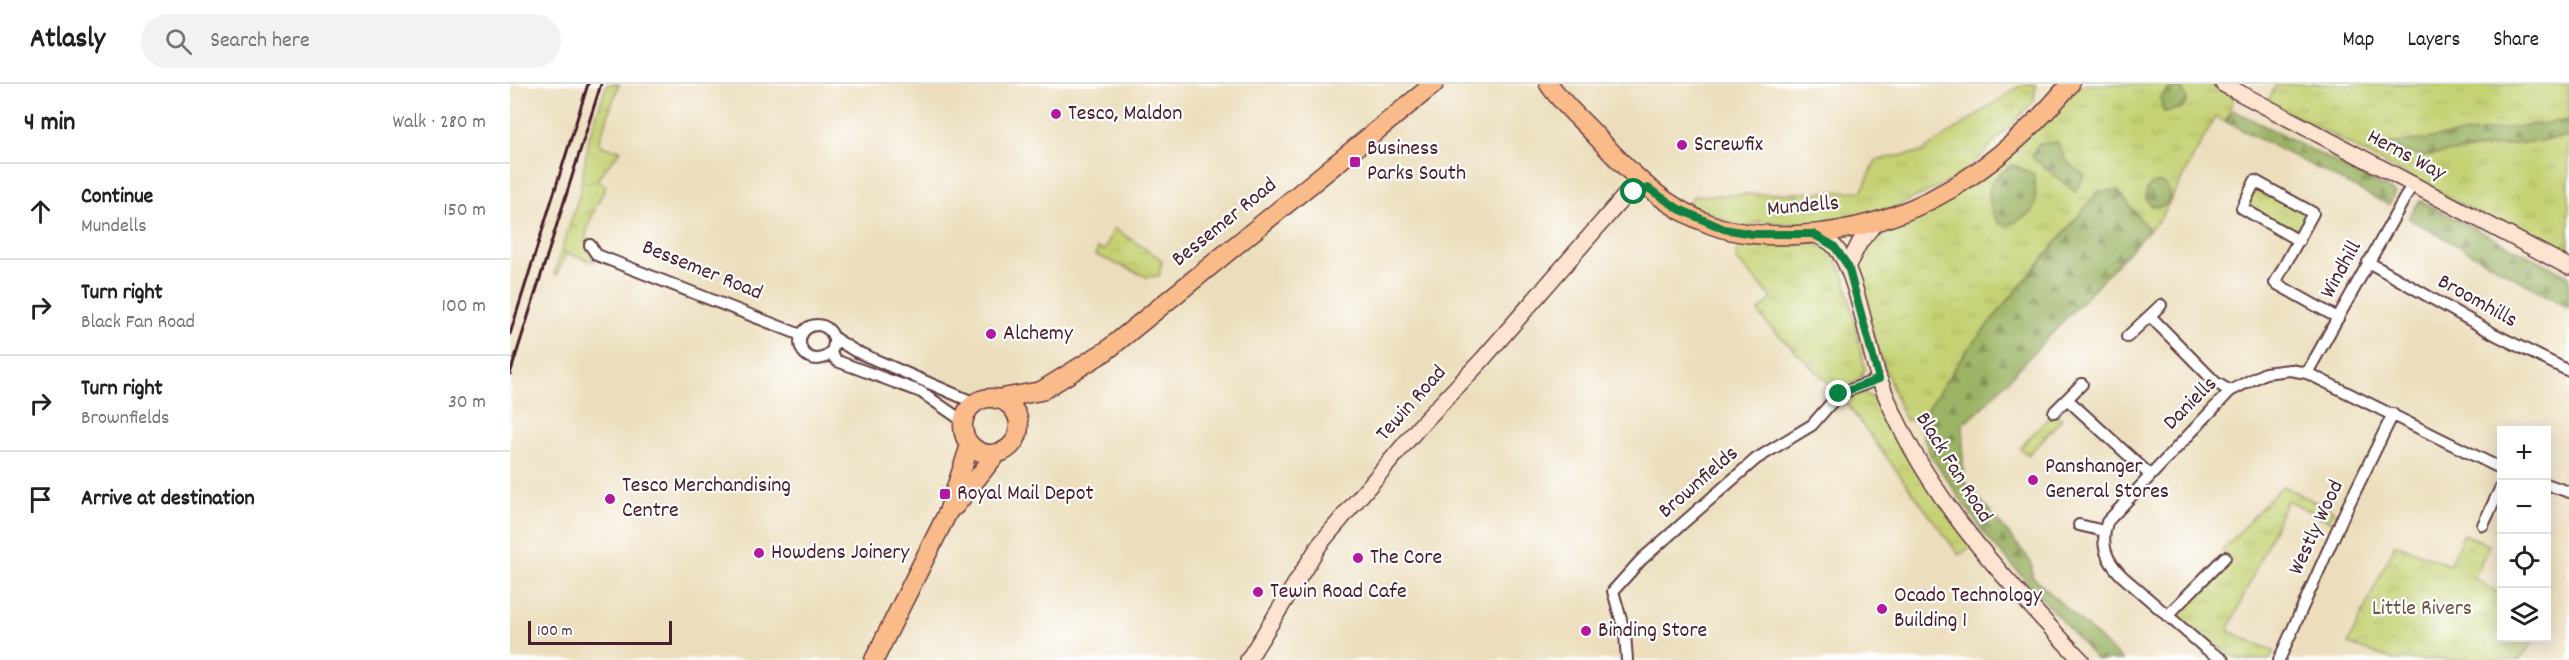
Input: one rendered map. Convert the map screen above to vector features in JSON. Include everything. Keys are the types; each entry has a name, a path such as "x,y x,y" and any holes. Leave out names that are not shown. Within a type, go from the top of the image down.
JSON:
{"main road":[{"name":"Bessemer Road","path":"1017,418 1041,391 1106,351 1434,84"},
{"name":"Mundells","path":"1548,85 1627,170 1648,188 1679,209 1724,229 1753,234 1813,234 1876,222 1944,193 1992,163 2030,129 2070,84"},
{"name":"Bessemer Road","path":"997,399 1041,391"},
{"path":"948,512 958,504 997,453 1014,443 1018,434 1017,418 1009,405 997,399 987,399 970,407 963,421 964,435 970,445 985,454 997,453"},
{"path":"874,660 948,512 970,445"}],"street":[{"name":"Herns Way","path":"2223,84 2569,267"},
{"path":"1627,170 1628,192 1648,188"},
{"path":"2299,241 2242,208 2255,181 2313,213 2299,241 2275,283 2338,318"},
{"name":"Windhill","path":"2307,373 2412,185"},
{"name":"Tewin Road","path":"1248,660 1320,544 1419,427 1482,360 1628,192"},
{"path":"1848,266 1860,242 1876,222"},
{"name":"Black Fan Road","path":"1813,234 1834,246 1848,266 1879,379 1918,461 1975,545 2081,660"},
{"name":"Bessemer Road","path":"590,245 597,255 801,335"},
{"name":"Broomhills","path":"2368,262 2496,335 2569,371"},
{"path":"2127,337 2161,305"},
{"path":"2150,316 2216,382 2230,391"},
{"path":"834,338 830,353 821,358 810,358 802,350 801,335 809,327 822,325 830,330 834,338 855,351 975,403"},
{"path":"830,353 837,361 921,392 963,421"},
{"name":"Daniells","path":"2104,531 2107,522 2149,474 2230,391 2265,373 2290,370 2307,373 2497,466"},
{"name":"Brownfields","path":"1627,660 1625,634 1612,591 1641,560 1756,459 1812,425 1839,394 1879,379"},
{"path":"2054,412 2082,384"},
{"path":"2068,400 2149,474"},
{"name":"Westly Wood","path":"2279,660 2345,512 2393,414"},
{"path":"2551,485 2569,492"},
{"path":"2483,525 2497,496"},
{"path":"2079,525 2104,531 2103,547 2110,564 2167,616 2223,660"},
{"path":"2167,616 2225,557"}],"green space":[{"path":"607,84 619,84 599,142 604,147 621,150 597,179 606,186 589,224 587,234 589,252 596,259 594,262 566,253 557,275 554,274 579,196 589,137"},
{"path":"2023,84 2036,84 2034,101 1963,175 1887,211 1834,223 1798,225 1760,221 1745,228 1691,208 1689,202 1693,196 1862,191 1876,160 1921,152"},
{"path":"2081,84 2211,84 2234,96 2226,122 2215,117 2161,218 2149,230 2118,191 2099,191 1968,349 1919,421 1905,420 1877,348 1857,279 1859,257 1864,244 1878,231 2046,122"},
{"path":"2277,84 2569,84 2569,122 2382,145 2422,156 2569,137 2569,262 2268,101"},
{"path":"2181,87 2187,100 2182,108 2164,112 2160,98 2170,88"},
{"path":"2233,110 2396,193 2389,205 2226,122"},
{"path":"2569,120 2569,137 2422,156 2380,145"},
{"path":"2058,142 2065,160 2085,176 2075,192 2032,157 2038,144"},
{"path":"2013,165 2034,174 2036,195 2034,208 2025,217 2006,226 1998,223 1990,205 1989,196 1992,182"},
{"path":"2158,183 2167,186 2170,195 2167,204 2158,207 2149,204 2146,195 2149,186"},
{"path":"2261,187 2305,211 2307,217 2299,231 2294,233 2251,208 2249,201 2256,188"},
{"path":"2099,191 2118,191 2149,230 1976,414 1963,423 1963,479 2025,554 2032,564 2032,576 2122,660 2097,660 1986,536 1930,455 1919,421 1968,349"},
{"path":"2420,201 2569,276 2569,308 2408,218"},
{"path":"1114,228 1162,260 1159,276 1147,277 1096,255 1098,248 1105,250"},
{"path":"1748,241 1812,243 1832,250 1845,278 1865,369 1858,381 1836,390 1767,324 1758,312 1772,298 1736,259 1738,247"},
{"path":"1863,393 1875,399 1972,546 1959,555 1844,400"},
{"path":"2054,412 2062,419 2028,455 2020,448"},
{"path":"2283,486 2334,511 2329,521 2287,500 2228,631 2274,651 2270,660 2241,660 2175,616 2229,557 2222,551"},
{"name":"Little Rivers","path":"2464,534 2489,545 2474,578 2497,592 2497,642 2532,642 2520,660 2393,660 2348,644 2395,544 2449,565"}],"railway":[{"path":"510,334 588,84"},
{"path":"510,374 601,84"}],"place":[{"name":"Tesco, Maldon","path":"1056,114"},
{"name":"Screwfix","path":"1682,145"},
{"name":"Business Parks South","path":"1355,162"},
{"name":"Alchemy","path":"991,334"},
{"name":"Panshanger General Stores","path":"2033,480"},
{"name":"Royal Mail Depot","path":"945,494"},
{"name":"Tesco Merchandising Centre","path":"610,499"},
{"name":"Howdens Joinery","path":"759,553"},
{"name":"The Core","path":"1358,558"},
{"name":"Tewin Road Cafe","path":"1258,592"},
{"name":"Ocado Technology Building 1","path":"1882,609"},
{"name":"Binding Store","path":"1586,631"}],"route":[{"path":"1634,192 1648,188 1679,209 1724,229 1753,234 1813,234 1830,242 1848,266 1879,379 1839,394"}]}
